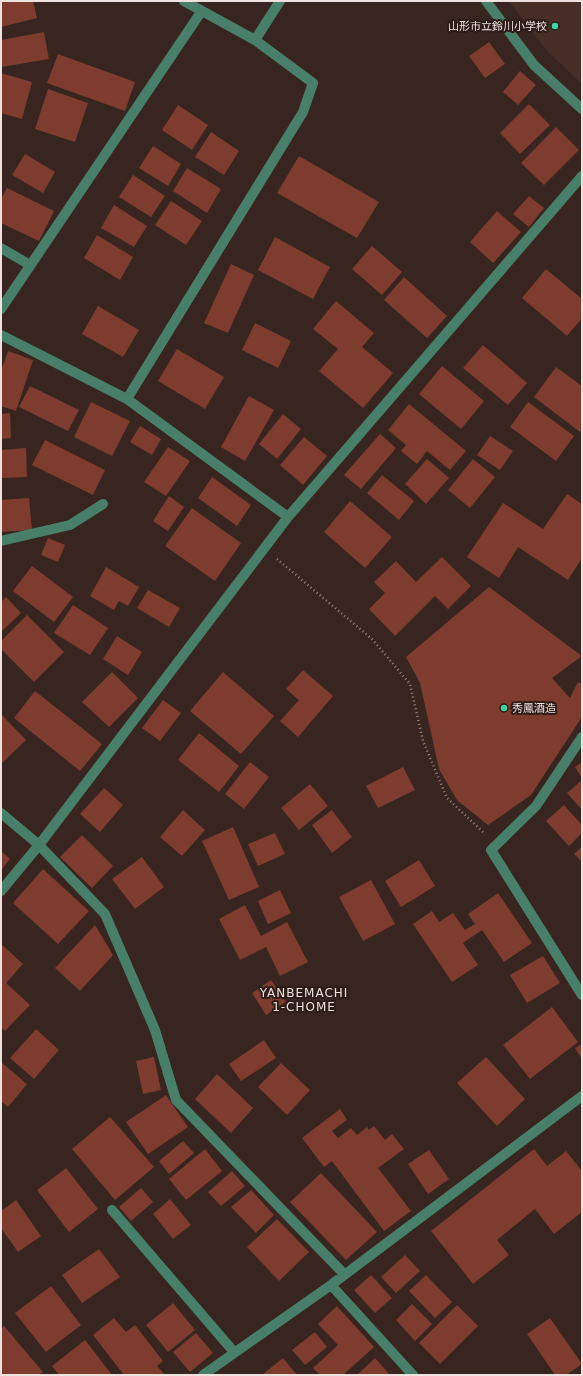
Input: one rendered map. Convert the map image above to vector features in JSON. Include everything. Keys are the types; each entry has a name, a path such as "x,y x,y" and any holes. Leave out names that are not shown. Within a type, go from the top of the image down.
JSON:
{"street":[{"path":"127,399 303,112 313,83 255,40 201,12 184,1"},
{"path":"255,40 280,1"},
{"path":"486,1 534,65 582,109"},
{"path":"1,310 201,12"},
{"path":"1,891 39,845 288,517 582,176"},
{"path":"1,248 30,265"},
{"path":"1,335 127,399 288,517"},
{"path":"1,541 70,525 103,504"},
{"path":"582,738 536,806 491,850 582,995"},
{"path":"1,813 39,845 105,914 155,1030 176,1100 344,1274"},
{"path":"203,1375 331,1285 582,1096"},
{"path":"112,1210 234,1352"},
{"path":"331,1285 413,1375"}],"path":[{"path":"264,548 372,639 410,684 423,741 447,798 496,844"}],"shaded area":[{"name":"山形市立鈴川小学校","path":"509,1 582,1 582,84 548,52"}],"building":[{"path":"1,1 33,1 37,18 1,27"},
{"path":"44,32 49,59 1,67 1,40"},
{"path":"489,42 505,64 485,78 469,56"},
{"path":"58,54 135,82 125,111 47,83"},
{"path":"520,71 536,85 518,105 503,92"},
{"path":"1,73 32,82 22,119 1,113"},
{"path":"48,89 88,103 75,142 35,129"},
{"path":"529,104 550,125 520,154 500,133"},
{"path":"178,105 208,125 192,150 162,130"},
{"path":"556,127 579,150 544,185 521,163"},
{"path":"211,132 239,151 224,175 195,157"},
{"path":"153,146 181,164 168,186 139,168"},
{"path":"25,154 55,172 43,193 12,175"},
{"path":"299,156 379,202 357,238 277,193"},
{"path":"187,168 221,189 207,213 173,191"},
{"path":"133,175 165,196 151,217 119,197"},
{"path":"7,188 54,211 39,241 1,223 1,199"},
{"path":"529,196 544,208 529,227 513,214"},
{"path":"171,201 202,221 186,245 155,225"},
{"path":"114,205 147,226 134,247 101,228"},
{"path":"497,211 521,232 493,263 470,242"},
{"path":"97,235 133,257 120,280 84,258"},
{"path":"275,237 330,267 313,299 258,270"},
{"path":"372,246 402,272 382,295 352,269"},
{"path":"231,264 254,275 228,333 204,323"},
{"path":"546,269 582,299 582,318 567,336 522,298"},
{"path":"404,277 447,316 427,338 384,300"},
{"path":"336,301 374,333 362,347 393,373 363,408 319,371 338,349 313,329"},
{"path":"98,306 139,330 123,357 82,334"},
{"path":"255,323 291,341 278,368 242,350"},
{"path":"483,345 527,383 508,405 463,368"},
{"path":"177,349 224,377 205,409 158,381"},
{"path":"8,351 33,360 16,411 1,406 1,371"},
{"path":"442,366 484,401 461,429 419,394"},
{"path":"556,367 582,386 582,429 580,432 534,397"},
{"path":"30,386 79,410 68,431 19,407"},
{"path":"249,396 274,410 245,461 221,447"},
{"path":"91,402 130,421 112,456 74,437"},
{"path":"528,402 574,436 556,461 510,427"},
{"path":"409,404 466,451 450,470 427,451 417,464 401,451 406,445 388,430"},
{"path":"10,413 11,438 1,439 1,414"},
{"path":"283,414 301,429 277,459 259,444"},
{"path":"140,426 161,439 152,455 130,442"},
{"path":"380,434 396,448 361,489 344,475"},
{"path":"490,436 513,451 500,470 477,455"},
{"path":"304,437 327,456 303,485 280,465"},
{"path":"45,440 105,470 93,495 32,465"},
{"path":"168,447 190,461 166,496 144,482"},
{"path":"26,448 27,477 1,478 1,450"},
{"path":"427,459 449,478 426,504 405,484"},
{"path":"473,459 495,477 470,508 448,490"},
{"path":"382,475 414,501 399,520 367,493"},
{"path":"212,477 251,505 237,526 198,498"},
{"path":"567,494 582,504 582,558 568,580 518,547 499,578 467,557 503,503 543,529"},
{"path":"169,496 184,507 168,531 153,521"},
{"path":"29,498 32,530 1,532 1,500"},
{"path":"350,501 392,537 365,568 324,532"},
{"path":"192,508 241,543 215,581 165,546"},
{"path":"48,538 65,545 58,562 41,555"},
{"path":"442,557 471,586 448,609 435,596 395,636 369,609 385,593 374,582 396,561 416,582"},
{"path":"32,566 73,597 54,622 13,591"},
{"path":"106,567 139,587 128,606 119,601 114,610 90,596"},
{"name":"秀鳳酒造","path":"489,587 582,656 552,678 570,698 578,682 582,684 582,717 531,795 488,825 457,800 439,769 420,683 406,657"},
{"path":"148,590 180,608 169,627 137,608"},
{"path":"6,597 21,613 1,632 1,602"},
{"path":"73,605 108,628 90,655 54,633"},
{"path":"27,615 64,652 34,682 1,649 1,641"},
{"path":"117,636 142,652 128,675 103,659"},
{"path":"303,670 333,696 298,737 280,721 299,700 286,689"},
{"path":"112,672 138,698 109,727 82,702"},
{"path":"223,672 274,716 241,754 190,711"},
{"path":"35,691 102,744 80,771 14,718"},
{"path":"163,700 181,713 160,741 142,728"},
{"path":"1,714 26,740 1,764"},
{"path":"199,733 239,766 219,792 178,760"},
{"path":"250,762 269,777 244,809 225,794"},
{"path":"582,762 582,778 575,767"},
{"path":"403,767 415,790 378,808 366,786"},
{"path":"582,780 582,810 567,793"},
{"path":"310,784 328,806 299,830 281,808"},
{"path":"104,788 123,805 100,832 80,814"},
{"path":"564,805 582,825 582,833 569,846 546,821"},
{"path":"183,810 205,830 182,856 160,837"},
{"path":"332,810 352,837 332,853 312,825"},
{"path":"233,827 259,887 229,900 202,841"},
{"path":"275,833 285,854 258,866 248,844"},
{"path":"82,835 113,866 92,888 60,857"},
{"path":"582,847 582,862 574,854"},
{"path":"1,851 10,859 1,870"},
{"path":"142,857 164,887 135,909 112,879"},
{"path":"419,860 435,886 401,907 385,881"},
{"path":"43,869 89,911 58,944 13,903"},
{"path":"371,880 395,924 363,941 339,897"},
{"path":"280,890 291,913 268,924 258,901"},
{"path":"498,893 532,943 504,962 482,930 463,943 478,965 452,982 413,924 432,911 439,922 453,913 465,930 475,924 468,914"},
{"path":"245,905 261,936 287,922 308,962 280,976 266,947 240,960 219,919"},
{"path":"95,925 113,955 80,991 55,968"},
{"path":"1,944 23,964 6,983 30,1005 5,1031 1,1027"},
{"path":"543,956 560,983 527,1003 510,975"},
{"path":"271,980 286,1002 266,1015 252,993"},
{"path":"552,1007 578,1042 530,1079 503,1045"},
{"path":"36,1029 59,1050 34,1079 10,1058"},
{"path":"264,1040 276,1058 241,1081 229,1064"},
{"path":"582,1044 582,1059 575,1048"},
{"path":"154,1057 161,1090 143,1094 136,1061"},
{"path":"486,1057 525,1099 497,1126 457,1083"},
{"path":"1,1062 27,1084 8,1107 1,1101"},
{"path":"281,1063 310,1090 287,1115 258,1087"},
{"path":"217,1074 253,1108 231,1133 195,1099"},
{"path":"166,1095 188,1127 148,1154 126,1122"},
{"path":"340,1109 347,1120 332,1131 338,1138 351,1128 357,1135 367,1127 369,1130 374,1126 385,1140 392,1134 404,1149 378,1168 411,1211 384,1231 332,1161 324,1167 302,1138"},
{"path":"110,1117 154,1167 115,1200 72,1149"},
{"path":"183,1141 194,1153 169,1174 159,1161"},
{"path":"205,1149 222,1171 186,1200 169,1179"},
{"path":"534,1149 547,1166 566,1151 582,1171 582,1212 554,1234 535,1209 497,1240 509,1255 473,1284 431,1231"},
{"path":"429,1150 449,1179 428,1194 408,1164"},
{"path":"66,1168 98,1209 69,1232 37,1190"},
{"path":"232,1171 245,1186 221,1206 208,1192"},
{"path":"321,1173 377,1232 346,1260 290,1202"},
{"path":"141,1188 153,1202 131,1221 119,1207"},
{"path":"251,1190 274,1215 256,1233 231,1207"},
{"path":"170,1199 191,1225 173,1239 153,1214"},
{"path":"16,1200 41,1236 18,1252 1,1228 1,1211"},
{"path":"277,1219 309,1252 279,1281 247,1247"},
{"path":"99,1249 120,1277 82,1303 62,1275"},
{"path":"405,1255 420,1271 396,1293 381,1277"},
{"path":"371,1275 392,1298 375,1313 354,1290"},
{"path":"426,1275 452,1302 435,1318 409,1291"},
{"path":"51,1286 81,1325 46,1352 15,1313"},
{"path":"173,1303 195,1330 168,1352 146,1325"},
{"path":"412,1304 432,1324 415,1341 396,1320"},
{"path":"457,1305 478,1326 440,1364 419,1343"},
{"path":"337,1306 374,1347 343,1375 320,1375 313,1368 338,1345 318,1324"},
{"path":"114,1318 126,1332 135,1325 163,1361 157,1366 165,1375 124,1375 93,1335"},
{"path":"550,1318 582,1364 566,1375 555,1375 527,1334"},
{"path":"4,1326 43,1372 39,1375 1,1375 1,1329"},
{"path":"315,1332 327,1347 305,1365 292,1350"},
{"path":"196,1333 213,1353 190,1372 173,1352"},
{"path":"85,1340 112,1375 59,1375 52,1366"},
{"path":"283,1358 297,1375 262,1375"},
{"path":"375,1358 390,1375 357,1375"}],"place":[{"name":"山形市立鈴川小学校","path":"555,26"},
{"name":"秀鳳酒造","path":"504,708"}],"district":[{"name":"YANBEMACHI 1-CHOME","path":"304,1000"}]}
